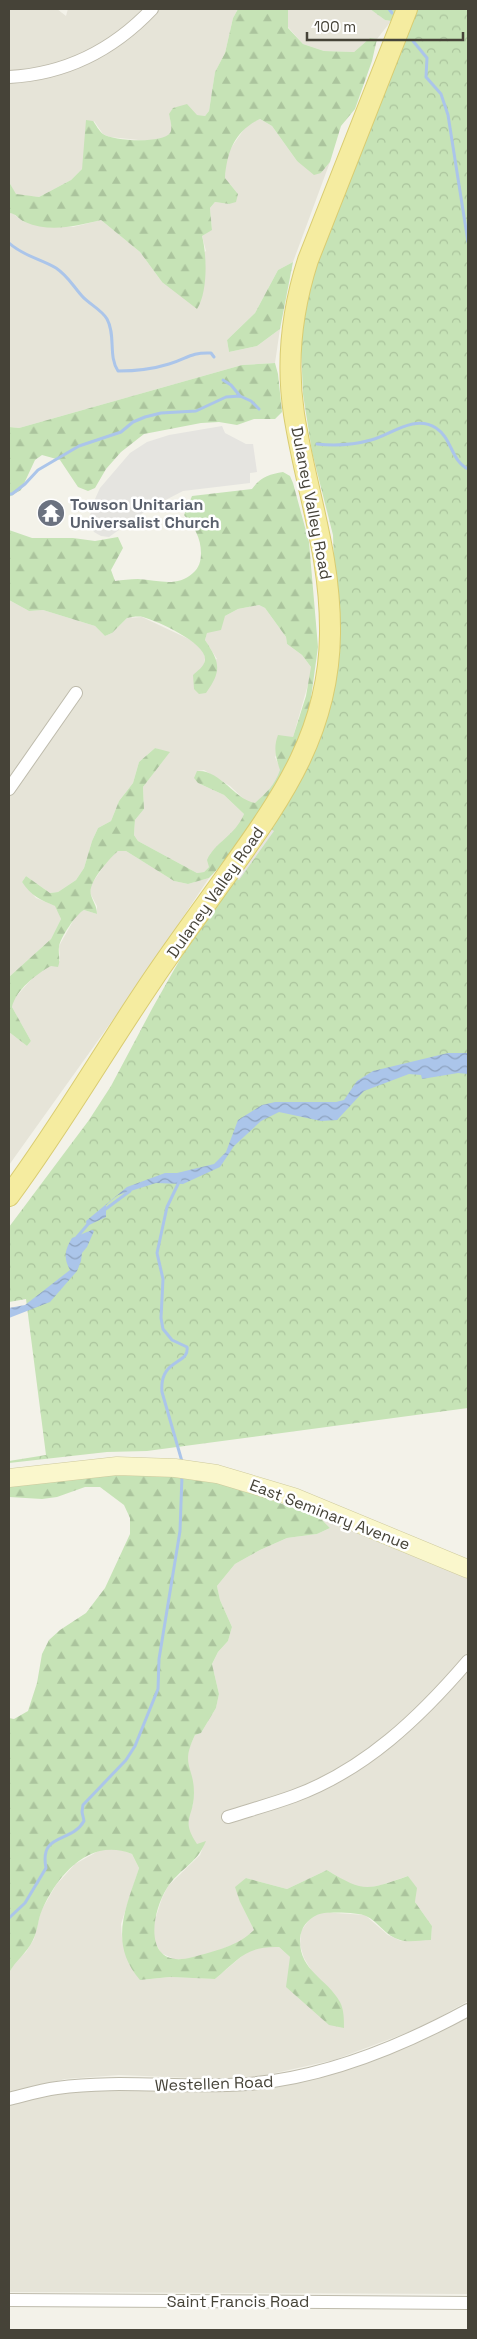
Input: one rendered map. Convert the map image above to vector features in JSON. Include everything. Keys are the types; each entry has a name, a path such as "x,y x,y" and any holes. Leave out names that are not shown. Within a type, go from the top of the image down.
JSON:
{"main road":[{"name":"Dulaney Valley Road","path":"9,1196 68,1113 152,980 278,802 296,772 317,719 328,664 330,601 327,566 294,412 290,348 293,320 298,291 308,260 407,9"}],"street":[{"path":"9,77 28,76 58,70 86,59 124,35 152,9"},
{"path":"9,789 76,694"},
{"name":"East Seminary Avenue","path":"9,1478 96,1467 182,1469 232,1478 278,1491 468,1569"},
{"path":"228,1817 295,1796 364,1760 414,1721 468,1661"},
{"name":"Westellen Road","path":"9,2099 40,2091 77,2086 227,2085 285,2079 373,2054 401,2043 468,2010"},
{"name":"Saint Francis Road","path":"9,2300 468,2303"}],"shaded area":[{"path":"9,9 57,9 66,16 68,9 238,9 233,18 225,53 215,72 209,111 205,116 169,114 172,128 169,135 163,139 148,141 110,137 103,134 94,121 82,169 71,180 39,197 16,195 9,182"},
{"path":"288,9 370,9 385,20 391,21 377,39 370,38 354,52 324,51 303,44 288,27"},
{"path":"260,119 272,126 297,161 321,173 330,162 293,262 278,270 255,313 227,340 229,352 257,346 280,329 275,363 242,365 19,428 9,427 9,213 12,213 24,222 73,227 101,220 140,252 162,282 206,251 202,236 212,229 210,208 215,202 229,204 238,194 225,178 226,155 247,125"},
{"path":"222,426 225,433 246,444 253,444 257,472 250,473 250,483 183,491 150,508 109,537 101,536 94,532 91,527 91,508 100,488 130,453 147,442 169,435"},
{"path":"9,600 29,611 43,610 95,626 105,636 112,633 127,618 142,617 193,641 203,651 204,665 217,659 205,640 207,632 225,616 238,609 259,605 265,608 286,637 287,644 302,655 311,667 311,674 293,737 275,757 281,770 275,783 255,804 247,802 230,786 204,770 197,771 198,783 224,795 244,814 239,827 210,854 209,867 204,872 197,873 138,841 134,835 135,820 144,809 143,787 169,753 155,748 139,762 133,783 119,801 111,821 98,828 84,868 76,880 58,892 50,893 26,876 22,882 36,898 56,906 61,919 51,939 9,977"},
{"path":"269,828 274,831 239,880 234,876"},
{"path":"119,850 126,851 174,881 188,884 209,878 137,986 9,1165 9,1032 27,1046 31,1041 12,1007 13,1000 38,972 60,961 59,946 77,914 84,910 97,914 97,906 90,893 91,885 108,860"},
{"path":"320,1518 414,1553 468,1577 468,2001 422,2027 334,2060 244,2080 119,2075 65,2079 9,2094 9,1973 15,1962 26,1952 34,1939 41,1911 56,1885 75,1864 102,1849 119,1849 132,1854 139,1868 121,1924 122,1939 141,1980 170,1977 215,1979 249,1950 263,1946 279,1947 290,1957 311,1970 304,1958 300,1945 301,1931 309,1920 321,1912 365,1915 388,1935 401,1941 431,1940 432,1926 415,1902 416,1888 408,1876 366,1888 351,1885 327,1870 287,1889 246,1878 240,1902 254,1930 245,1940 217,1951 188,1959 174,1959 161,1953 154,1940 153,1926 168,1886 200,1855 205,1842 197,1845 189,1833 187,1818 193,1805 194,1791 187,1762 189,1748 195,1735 201,1733 216,1708 219,1694 212,1664 218,1652 228,1641 232,1627 220,1600 217,1586 235,1564 260,1550 287,1538 317,1534 330,1528"},
{"path":"468,2016 468,2294 9,2292 9,2104 71,2091 232,2090 372,2060 429,2037"}],"green space":[{"path":"238,9 288,9 288,28 303,44 324,51 354,52 370,38 377,39 372,61 355,109 341,126 330,162 321,173 314,175 297,161 272,126 260,119 244,129 238,136 230,151 225,178 238,194 236,202 229,204 215,202 210,208 212,230 202,236 205,253 205,283 201,302 197,309 162,282 140,252 101,220 53,228 25,222 14,214 9,213 9,182 16,194 39,197 71,180 82,169 86,120 93,121 103,134 108,136 126,140 148,140 158,139 170,133 169,114 173,108 187,104 197,115 205,116 209,111 215,72 225,53 233,18"},
{"path":"370,9 396,9 391,21 385,20"},
{"path":"415,9 468,9 468,1408 147,1451 107,1452 9,1463 9,1461 46,1455 26,1299 9,1302 9,1227 89,1120 111,1086 208,910 301,776 334,565 333,535 312,452 303,394 301,349 305,292"},
{"path":"293,262 280,329 257,346 229,352 227,340 255,313 278,270"},
{"path":"275,363 282,412 275,419 254,419 237,425 219,422 201,423 144,434 121,452 106,469 95,488 88,491 78,487 60,460 42,455 35,460 21,490 9,497 9,427 19,428 242,365"},
{"path":"283,472 290,476 293,483 309,542 318,647 310,705 299,742 268,801 229,857 209,878 188,884 174,881 126,851 118,851 110,859 92,884 91,895 97,914 84,910 77,916 65,932 60,943 58,967 51,966 39,973 22,989 14,1001 12,1007 31,1041 27,1046 9,1032 9,977 51,939 61,919 55,906 37,897 25,887 22,882 26,876 50,893 58,892 76,880 84,868 98,828 111,821 119,801 133,783 139,762 155,748 170,752 143,787 144,809 135,820 134,835 138,841 197,873 204,872 209,867 207,860 215,848 236,828 244,814 224,795 198,783 194,778 197,771 213,775 240,796 255,803 273,784 278,775 280,770 276,757 276,740 278,735 293,737 306,696 311,667 302,655 287,644 286,637 265,608 259,605 238,609 225,616 221,630 207,633 205,640 216,660 217,672 206,693 199,694 194,689 193,675 202,667 205,660 203,653 190,640 159,623 143,617 127,618 112,633 105,636 95,626 43,610 29,611 9,600 9,530 32,538 73,538 95,541 118,537 123,548 111,570 115,581 138,579 174,582 187,578 198,567 201,559 198,537 184,515 192,496 252,489 266,477"},
{"path":"109,1472 182,1475 239,1488 320,1518 330,1528 317,1534 287,1538 260,1550 235,1564 217,1586 220,1600 232,1627 228,1641 218,1652 212,1664 219,1694 216,1708 201,1733 195,1735 188,1760 194,1793 189,1829 197,1844 206,1841 193,1861 172,1881 161,1899 155,1925 155,1938 158,1948 165,1956 177,1959 193,1957 226,1947 248,1936 254,1930 235,1887 246,1878 287,1889 327,1870 350,1883 366,1887 408,1876 417,1888 415,1902 432,1926 431,1940 400,1940 390,1935 366,1916 349,1913 320,1914 313,1917 303,1927 300,1939 304,1959 340,2002 343,2011 344,2028 329,2025 286,1987 290,1957 279,1947 268,1947 251,1951 215,1979 170,1977 140,1980 130,1966 122,1939 125,1911 139,1868 132,1854 117,1850 102,1851 89,1855 77,1862 66,1872 42,1910 33,1940 9,1973 9,1718 14,1719 28,1711 37,1683 42,1654 49,1640 60,1630 86,1613 105,1588 130,1534 130,1518 124,1505 100,1487 85,1487 57,1497 42,1499 9,1497 9,1480"}],"water":[{"path":"448,1053 468,1053 468,1074 458,1073 422,1079 421,1075 409,1074 364,1091 337,1120 321,1121 279,1112 261,1121 234,1146 220,1167 183,1184 156,1183 118,1195 106,1205 106,1217 87,1226 86,1221 127,1187 165,1173 177,1173 214,1164 226,1152 238,1120 262,1105 275,1102 336,1102 344,1100 357,1081 373,1071"},
{"path":"92,1230 94,1231 87,1247 82,1253 77,1271 50,1302 9,1318 9,1308 25,1305 70,1270 66,1250 72,1238"}],"waterway":[{"path":"389,9 392,13"},
{"path":"413,41 427,58 426,77 441,94 448,115 468,242"},
{"path":"9,243 20,251 60,271 85,299 105,316 110,325 113,359 118,371 157,367 198,354 211,353 214,357"},
{"path":"223,380 231,385 240,396"},
{"path":"9,494 12,494 25,484 38,470 79,446 121,432 133,422 145,417 161,413 196,411 226,397 240,396 251,401 259,409"},
{"path":"317,444 358,443 371,440 411,424 428,424 441,432 458,461 468,469"},
{"path":"180,1180 167,1207 157,1253 163,1279 161,1318 163,1329 172,1340 187,1347 187,1353 169,1368 162,1381 162,1392 183,1465"},
{"path":"103,1211 130,1191"},
{"path":"77,1237 89,1223"},
{"path":"9,1918 25,1903 46,1868 45,1857 47,1849 52,1843 78,1828 84,1821 83,1805 126,1760 135,1746 158,1689 159,1659 180,1531 182,1476"}],"place":[{"name":"Towson Unitarian Universalist Church","path":"51,513"}]}
